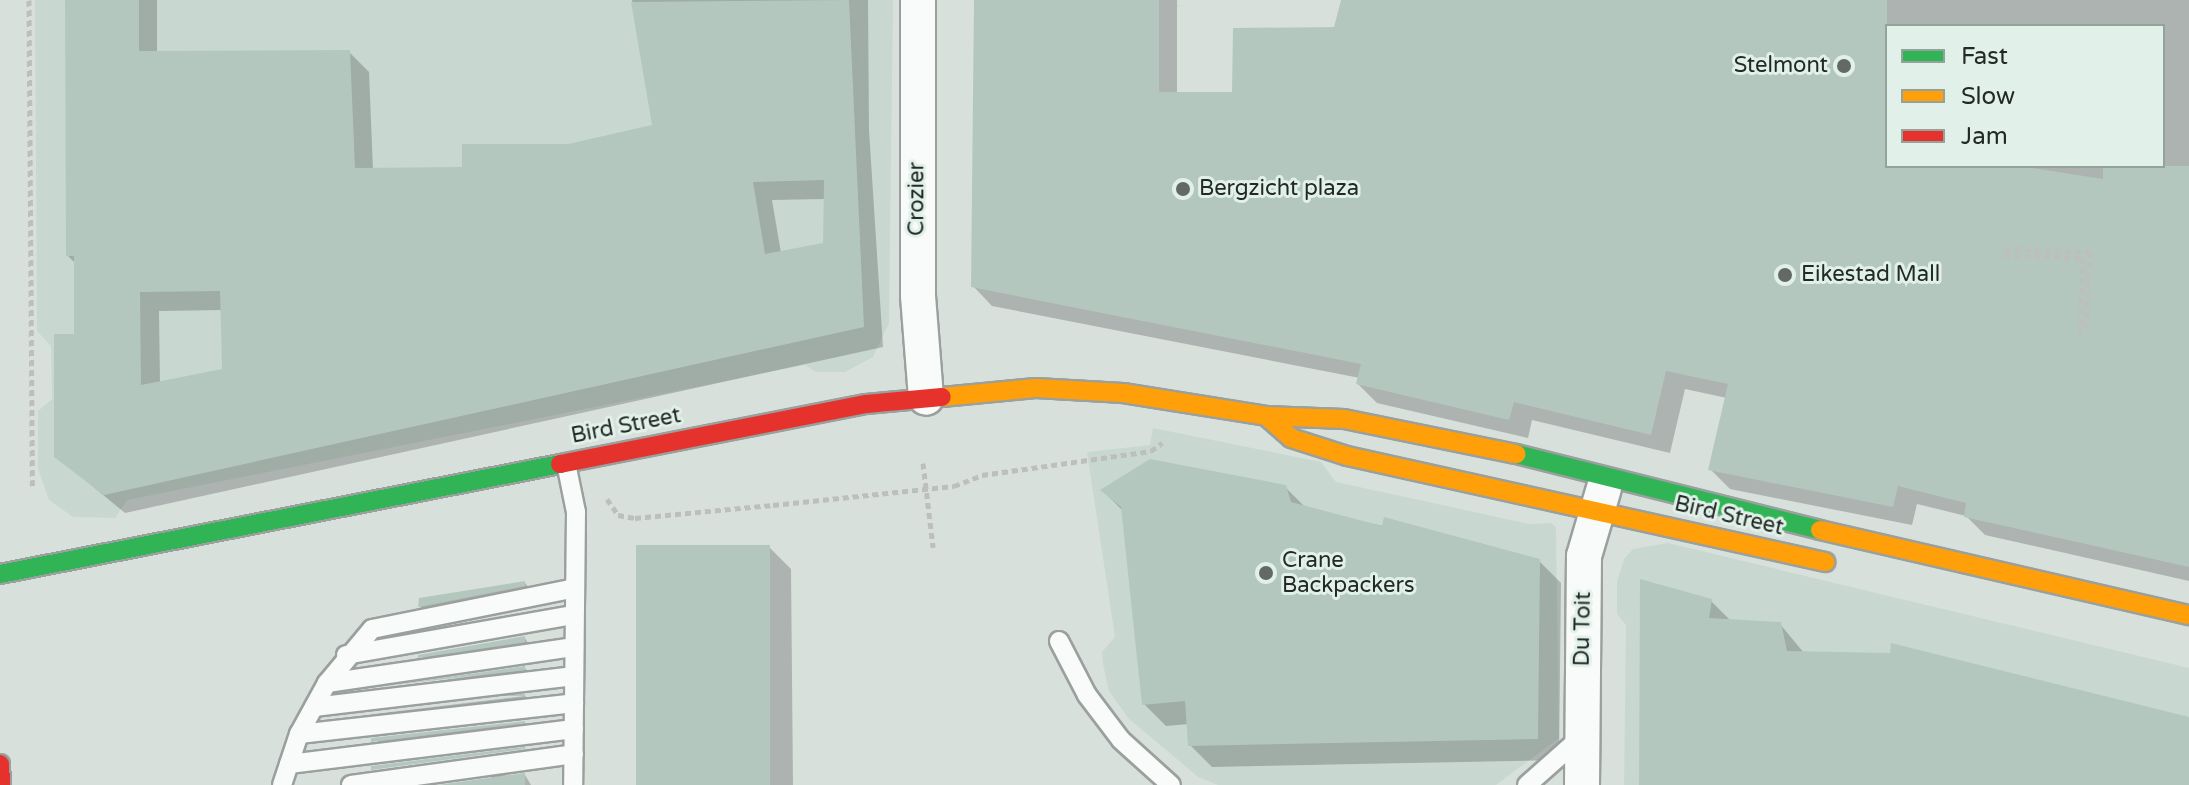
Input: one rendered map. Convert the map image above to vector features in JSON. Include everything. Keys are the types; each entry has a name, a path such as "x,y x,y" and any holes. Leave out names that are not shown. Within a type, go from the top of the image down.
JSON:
{"street":[{"name":"Crozier","path":"918,0 918,296 926,398"},
{"name":"Bird Street","path":"0,574 566,463 926,398 1050,389 1123,393 1266,416 1344,419 1473,443 2189,615"},
{"name":"Bird Street","path":"1266,416 1291,438 1325,450 1844,566"},
{"name":"Du Toit","path":"1582,785 1584,556 1607,476"},
{"path":"0,764 1,785"}],"lane":[{"path":"566,463 576,512 574,754 567,784"},
{"path":"282,785 299,734 327,683 346,655 372,629 575,588"},
{"path":"346,655 574,615"},
{"path":"1059,641 1087,695 1121,740 1171,785"},
{"path":"327,683 574,647"},
{"path":"314,707 574,676"},
{"path":"299,734 574,703"},
{"path":"289,764 574,729"},
{"path":"1527,785 1581,737"},
{"path":"351,785 574,754"}],"path":[{"path":"29,0 32,486"},
{"path":"2004,252 2090,252 2083,331"},
{"path":"607,499 618,515 635,518 926,489 982,475 1161,449 1163,439"},
{"path":"923,463 933,547"}],"shaded area":[{"path":"35,0 893,0 889,323 873,357 845,372 816,372 805,365 127,500 115,518 73,517 49,500 38,469 38,411 52,399 51,346 37,331"},
{"path":"1153,428 1321,462 1336,482 1530,524 1551,523 1556,527 1559,738 1496,785 1218,785 1198,777 1128,718 1109,691 1103,664 1102,652 1115,637 1087,452 1150,445"},
{"path":"1668,543 2189,668 2189,717 1968,785 1624,785 1626,625 1617,614 1617,582 1624,559 1633,549"}],"building":[{"path":"65,0 139,0 139,51 350,50 355,168 462,167 462,144 568,144 652,125 631,2 849,0 864,327 104,495 54,457 54,334 74,334 74,256 66,256","holes":["824,180 823,243 765,254 753,182","220,291 222,369 141,385 140,292"]},
{"name":"Eikestad Mall","path":"974,0 1159,0 1159,92 1232,92 1233,28 1334,27 1341,0 1887,0 1885,168 2033,168 2103,179 2103,168 2189,166 2189,567 1964,517 1966,503 1898,486 1893,507 1708,470 1728,384 1666,371 1651,435 1514,402 1509,420 1356,384 1361,364 971,287"},
{"path":"1150,459 1286,485 1291,502 1382,526 1384,517 1540,559 1538,739 1188,746 1185,701 1142,705 1121,507 1100,490"},
{"path":"636,545 770,545 770,785 636,785"},
{"path":"1640,579 1712,599 1709,618 1781,622 1787,651 1890,653 1891,643 2189,717 2189,785 1639,785"},
{"path":"525,581 525,586 418,607 419,598"},
{"path":"525,636 525,642 418,658 418,655"},
{"path":"525,666 525,670 393,685"},
{"path":"525,694 525,696 370,696"},
{"path":"525,723 371,742 371,738"},
{"path":"525,749 371,770 371,766"},
{"path":"525,773 525,785 438,785"}],"traffic: fast":[{"path":"1516,454 1820,530"},
{"path":"0,574 560,464"}],"traffic: slow":[{"path":"942,397 1036,388 1123,393 1266,416 1344,419 1516,454"},
{"path":"1266,416 1291,438 1347,456 1825,562"},
{"path":"1820,530 2189,615"}],"traffic: jam":[{"path":"560,464 866,404 942,397"},
{"path":"0,764 1,785"}],"place":[{"name":"Stelmont","path":"1844,66"},
{"name":"Bergzicht plaza","path":"1183,189"},
{"name":"Eikestad Mall","path":"1785,275"},
{"name":"Crane Backpackers","path":"1266,573"}]}
